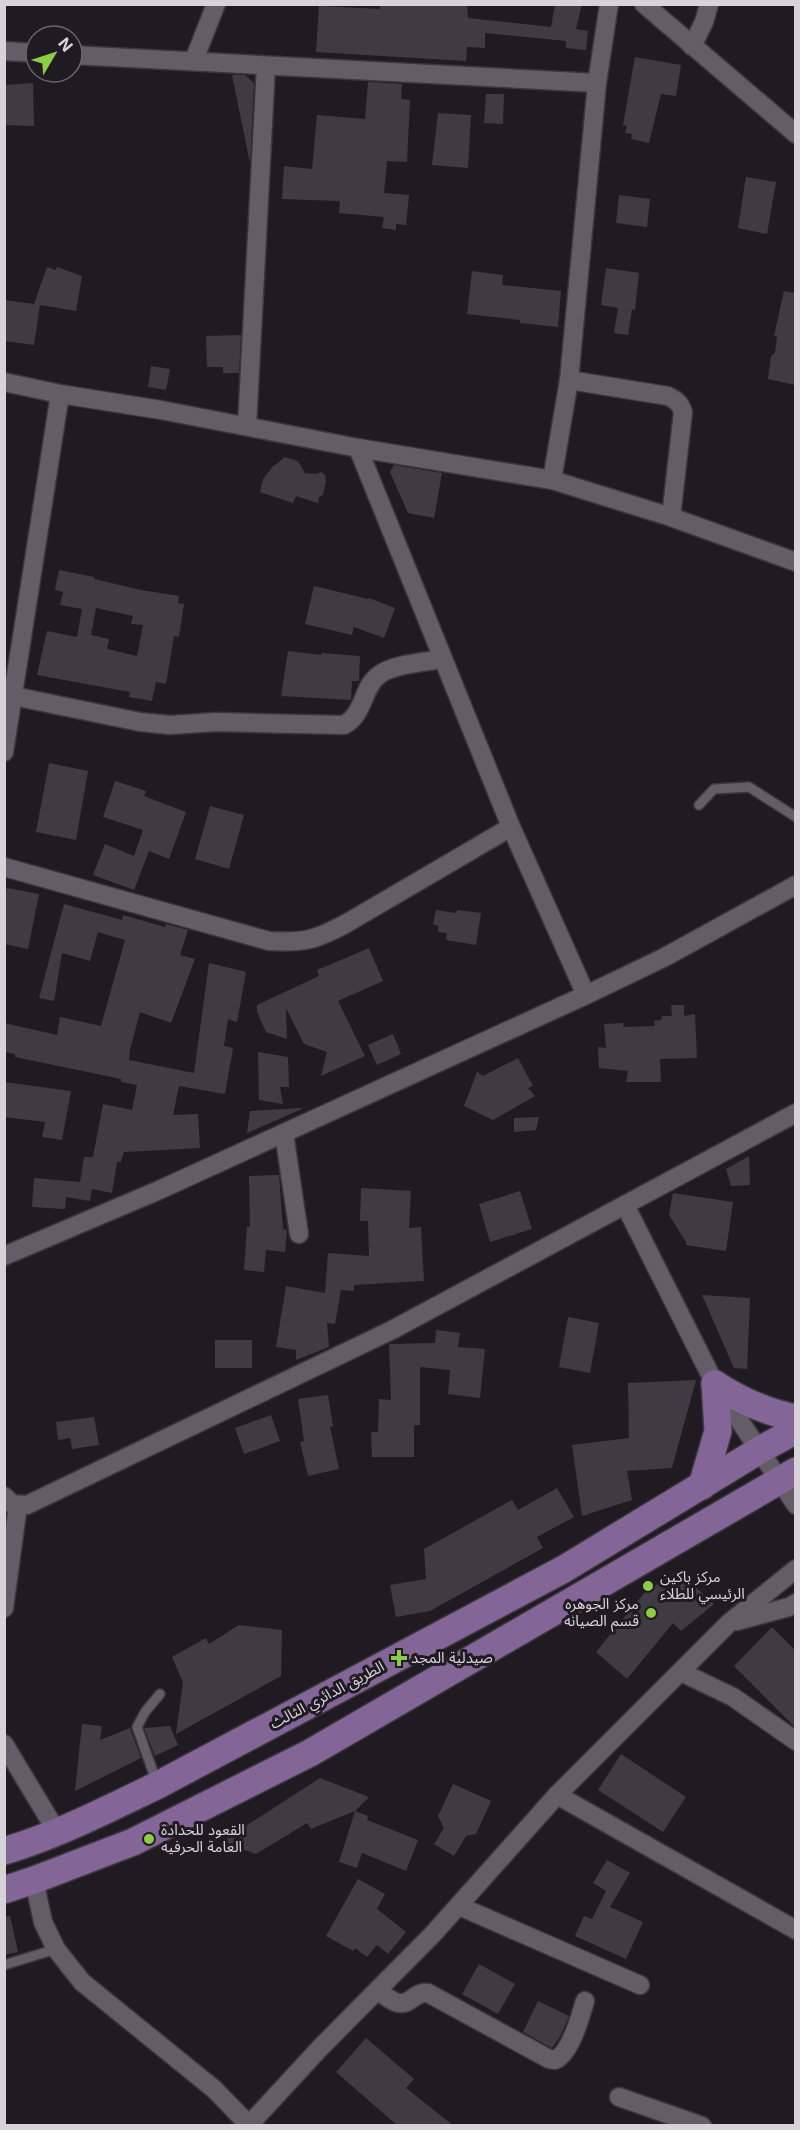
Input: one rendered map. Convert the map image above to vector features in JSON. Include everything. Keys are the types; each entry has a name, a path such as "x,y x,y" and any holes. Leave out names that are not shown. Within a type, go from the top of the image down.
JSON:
{"main road":[{"path":"716,1384 753,1406 795,1418"},
{"path":"702,1486 718,1431 716,1384"},
{"name":"الطريق الدائري الثالث","path":"4,1851 57,1832 158,1785 564,1569 795,1430"},
{"path":"4,1890 134,1842 310,1753 787,1476"}],"street":[{"path":"195,60 216,4"},
{"path":"552,480 569,380 597,83 609,4"},
{"path":"644,4 795,134"},
{"path":"692,46 704,22 709,4"},
{"path":"4,51 24,52"},
{"path":"84,55 597,83"},
{"path":"247,426 266,66"},
{"path":"569,380 668,396 676,399 681,405 683,412 671,517"},
{"path":"4,382 358,448 552,480 671,517 795,562"},
{"path":"4,752 60,394"},
{"path":"358,448 511,827 586,995"},
{"path":"13,696 140,722 170,725 216,722 344,725 351,721 358,712 372,682 379,675 389,669 443,658"},
{"path":"4,867 269,941 308,941 347,924 511,827"},
{"path":"4,1256 158,1191 586,995 665,957 795,885"},
{"path":"4,1608 11,1501 27,1505 392,1330 795,1113"},
{"path":"284,1133 299,1234"},
{"path":"625,1205 716,1384 758,1451 787,1476 795,1505"},
{"path":"34,1880 43,1922 56,1949 82,1982 214,2089 249,2125 459,1906 557,1795 729,1623 795,1569"},
{"path":"729,1623 789,1607 795,1603"},
{"path":"681,1672 733,1697 795,1741"},
{"path":"4,1744 57,1832"},
{"path":"557,1795 795,1930"},
{"path":"459,1906 640,1985"},
{"path":"377,1990 401,2004 418,1994 428,1993 549,2059 555,2060 564,2055 585,2001"},
{"path":"619,2097 702,2126"}],"lane":[{"path":"699,805 714,789 749,787 795,817"},
{"path":"158,1785 137,1727 145,1712 160,1694"},
{"path":"4,1965 56,1949"}],"building":[{"path":"380,4 467,4 468,18 551,27 555,4 582,4 576,29 588,31 586,50 566,48 566,41 485,33 485,48 467,47 466,61 316,52 319,6 380,9"},
{"path":"635,57 681,65 676,96 661,94 649,143 631,139 632,134 625,133 627,126 623,125"},
{"path":"232,75 245,75 254,83 250,163"},
{"path":"368,82 402,84 401,99 410,100 407,162 387,161 384,193 409,195 406,225 396,224 396,230 382,228 384,217 339,213 340,201 282,199 284,166 312,169 317,115 365,119"},
{"path":"33,84 34,126 4,125 4,85"},
{"path":"486,94 504,94 503,124 484,123"},
{"path":"438,113 471,115 468,168 432,165"},
{"path":"746,177 776,182 767,234 738,228"},
{"path":"619,195 650,199 647,227 616,223"},
{"path":"47,267 56,270 57,267 82,276 76,311 40,305 34,345 4,341 4,300 34,304"},
{"path":"606,268 639,273 635,310 632,309 628,335 614,333 618,308 601,305"},
{"path":"472,271 503,275 502,285 561,291 558,327 467,314"},
{"path":"784,291 795,293 795,385 768,379 771,356 775,353 777,337 774,336"},
{"path":"241,335 239,373 223,373 223,367 207,367 206,336"},
{"path":"151,366 170,369 166,390 148,387"},
{"path":"284,457 298,461 305,473 321,472 325,475 323,495 319,497 318,503 296,496 293,503 260,492 263,479"},
{"path":"394,465 442,473 434,518 408,513 390,472"},
{"path":"59,570 141,590 179,596 178,603 184,604 179,637 174,636 166,684 156,682 152,701 129,697 130,692 37,675 47,631 77,637 82,609 60,605 63,592 55,590","holes":["96,608 133,616 131,624 143,625 137,656 107,649 109,639 91,635"]},
{"path":"314,586 369,598 395,608 384,638 354,627 352,635 305,624"},
{"path":"288,651 360,656 359,681 352,681 351,700 281,696"},
{"path":"49,763 88,771 76,840 36,832"},
{"path":"115,781 146,791 144,796 186,812 169,859 149,851 134,890 93,875 105,844 134,856 143,830 103,817"},
{"path":"210,806 244,815 229,869 195,859"},
{"path":"7,888 39,894 28,949 4,944 4,899"},
{"path":"64,904 122,920 123,915 165,927 166,924 188,930 180,955 195,959 171,1023 140,1012 129,1060 194,1073 209,963 246,972 237,1022 228,1019 224,1046 233,1048 225,1094 179,1086 173,1115 198,1114 200,1148 124,1152 121,1162 117,1162 112,1193 92,1189 90,1201 66,1197 65,1209 32,1207 34,1178 80,1182 84,1157 93,1157 103,1104 132,1110 137,1085 121,1082 121,1079 15,1057 15,1054 4,1052 4,1023 57,1035 60,1017 101,1026 125,940 98,932 90,961 62,953 54,1001 39,998"},
{"path":"436,910 481,913 476,945 446,940 447,933 438,932 438,926 433,924"},
{"path":"369,948 383,981 338,1001 365,1056 321,1076 327,1052 304,1044 286,1008 287,1039 266,1032 257,1012 257,1005 319,976 317,970"},
{"path":"671,1005 684,1005 684,1016 695,1014 697,1058 660,1059 661,1082 626,1082 628,1071 599,1068 598,1047 606,1048 604,1024 624,1023 623,1027 655,1026 654,1021 661,1020 662,1016 672,1016"},
{"path":"393,1034 401,1054 377,1065 368,1045"},
{"path":"258,1052 288,1057 289,1087 280,1087 283,1104 259,1100"},
{"path":"518,1058 533,1086 528,1088 535,1096 493,1120 464,1106 477,1072 483,1076"},
{"path":"4,1082 71,1091 62,1140 42,1137 45,1122 4,1117"},
{"path":"302,1109 247,1133 250,1111"},
{"path":"539,1117 536,1130 514,1132 514,1118"},
{"path":"749,1156 750,1185 731,1186 726,1169"},
{"path":"279,1175 283,1229 287,1230 285,1252 266,1250 264,1272 244,1270 247,1226 250,1227 249,1176"},
{"path":"361,1188 411,1191 409,1228 421,1227 424,1281 354,1285 354,1291 341,1290 335,1324 327,1323 329,1347 296,1360 296,1350 276,1347 286,1286 325,1293 328,1253 369,1256 368,1221 360,1221"},
{"path":"520,1191 532,1229 490,1242 479,1204"},
{"path":"673,1193 733,1202 726,1251 686,1245 669,1215"},
{"path":"702,1295 750,1298 747,1369 734,1368"},
{"path":"568,1317 599,1323 590,1373 559,1367"},
{"path":"436,1330 460,1333 458,1347 485,1349 480,1398 448,1394 450,1370 420,1367 420,1425 414,1425 414,1457 372,1457 371,1432 378,1432 379,1399 391,1400 389,1344 435,1343"},
{"path":"215,1340 252,1340 252,1368 215,1368"},
{"path":"696,1380 672,1468 627,1471 632,1500 582,1516 572,1445 629,1438 628,1383"},
{"path":"328,1395 333,1426 330,1427 339,1469 308,1476 300,1442 304,1441 298,1399"},
{"path":"271,1415 280,1441 244,1454 235,1428"},
{"path":"94,1417 99,1445 72,1449 70,1438 58,1440 56,1422"},
{"path":"557,1488 574,1517 537,1537 543,1548 430,1611 396,1617 390,1585 426,1579 424,1549 512,1500 518,1510"},
{"path":"678,1571 714,1604 681,1631 673,1623 627,1679 596,1652 645,1592"},
{"path":"239,1625 282,1630 281,1676 176,1734 183,1682 172,1657 206,1638 209,1644"},
{"path":"772,1627 795,1650 795,1727 734,1666"},
{"path":"82,1724 102,1726 100,1740 130,1728 141,1758 75,1791"},
{"path":"170,1726 178,1745 155,1756 144,1728"},
{"path":"621,1754 686,1797 663,1832 598,1790"},
{"path":"320,1778 369,1797 355,1811 311,1829 307,1823 256,1854 221,1842"},
{"path":"453,1784 491,1801 476,1834 466,1836 454,1856 434,1844 444,1828 438,1816"},
{"path":"355,1811 368,1816 367,1820 418,1840 406,1871 362,1853 357,1868 339,1862"},
{"path":"607,1860 630,1873 610,1907 643,1922 626,1959 575,1936 584,1916 592,1919 606,1891 593,1883"},
{"path":"358,1879 385,1894 377,1909 406,1932 388,1954 377,1945 367,1957 355,1948 353,1951 326,1936"},
{"path":"10,1916 18,1952 4,1955 4,1917"},
{"path":"479,1964 515,1984 498,2014 462,1994"},
{"path":"538,2001 569,2016 560,2037 552,2048 523,2032"},
{"path":"366,2038 414,2079 406,2088 454,2126 398,2126 336,2072"}],"place":[{"name":"مركز باكين الرئيسي للطلاء","path":"648,1586"},
{"name":"مركز الجوهره قسم الصيانه","path":"651,1613"},
{"name":"صيدلية المجد","path":"399,1658"},
{"name":"القعود للحدادة العامة الحرفيه","path":"149,1839"}]}
